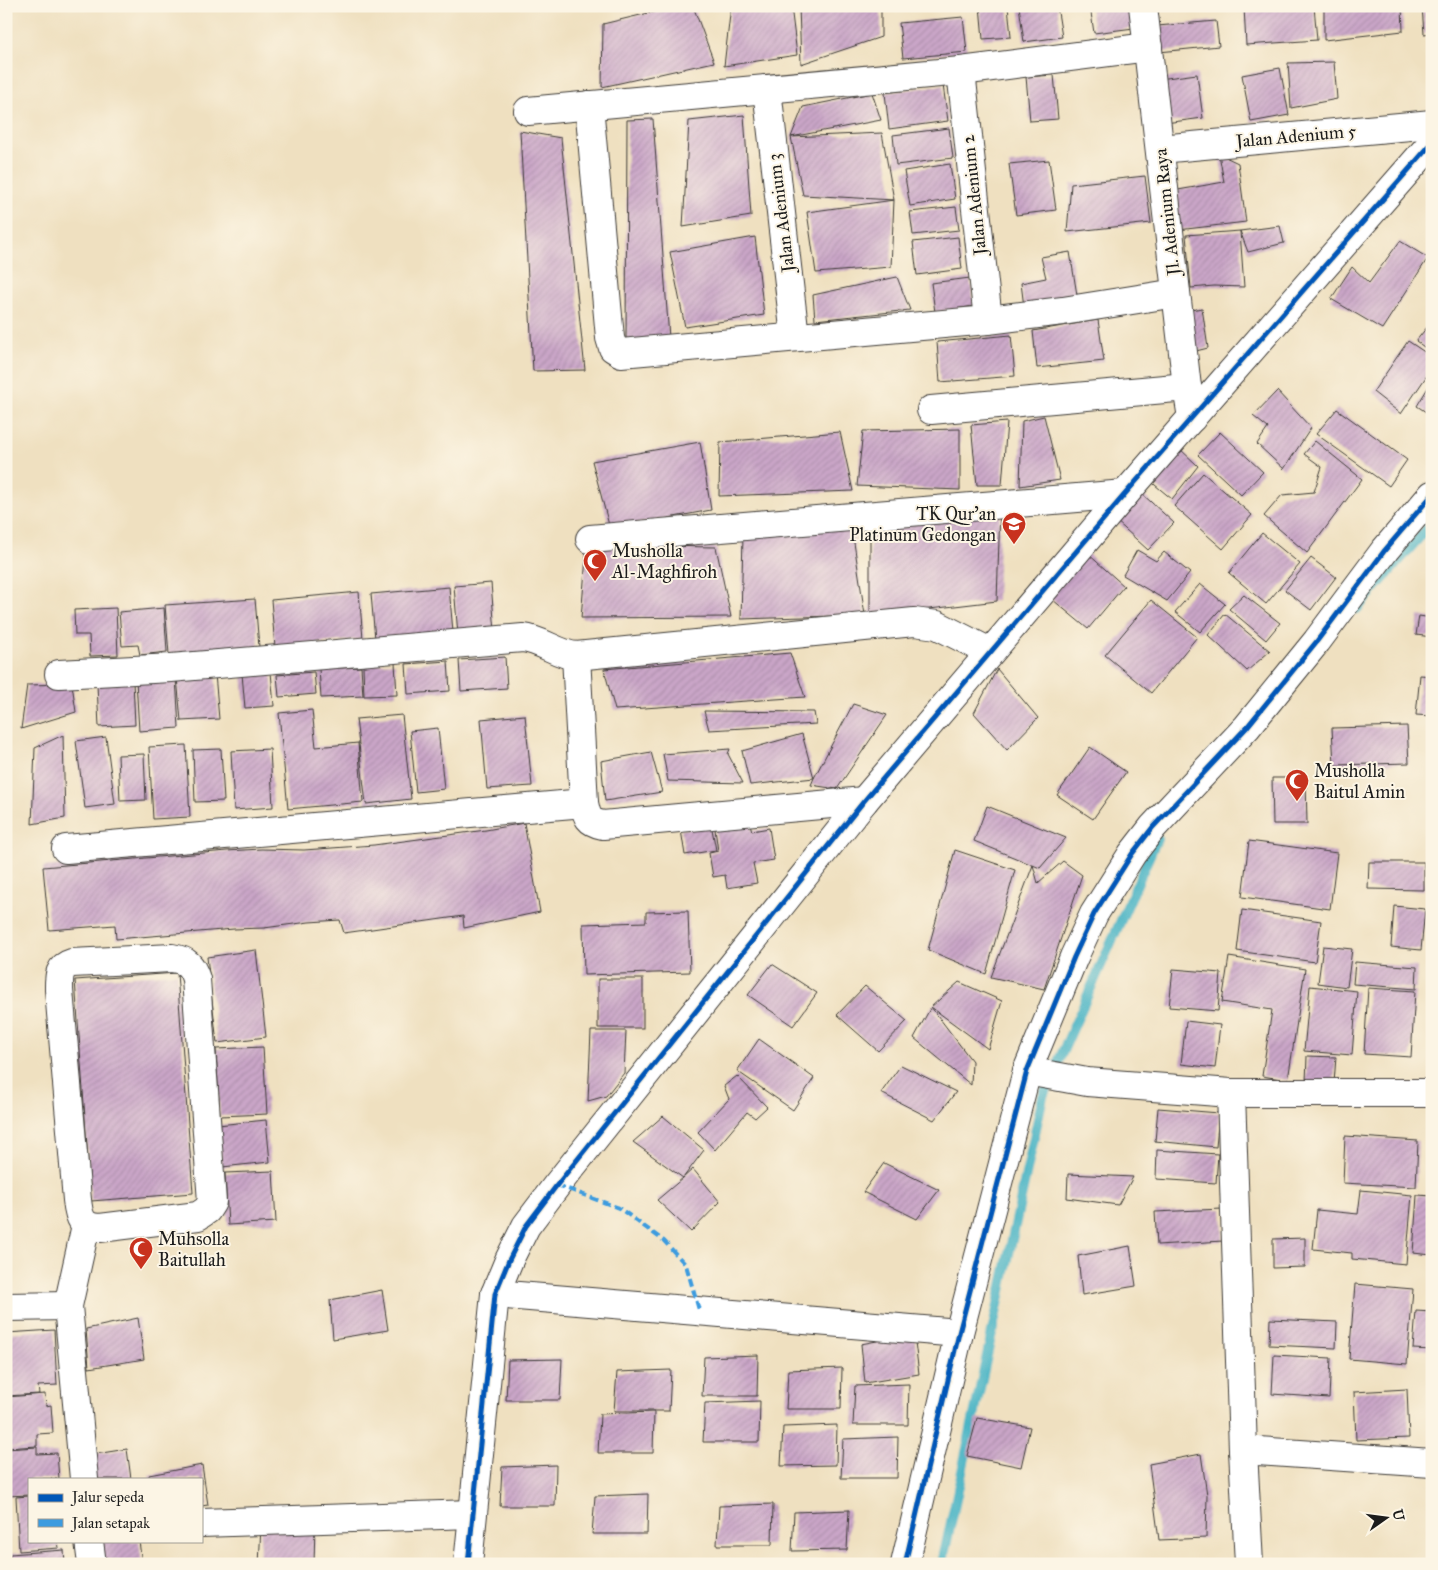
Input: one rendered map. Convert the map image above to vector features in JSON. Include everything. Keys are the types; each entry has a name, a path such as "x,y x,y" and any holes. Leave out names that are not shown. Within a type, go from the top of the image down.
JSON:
{"street":[{"name":"Jl. Adenium Raya","path":"1143,6 1186,387 1192,418"},
{"path":"528,111 961,71 1148,47"},
{"name":"Jalan Adenium 2","path":"961,71 988,320"},
{"name":"Jalan Adenium 3","path":"767,89 795,336"},
{"path":"589,105 610,338 613,348 621,353 988,320 1063,311 1176,293"},
{"name":"Jalan Adenium 5","path":"1160,149 1432,124"},
{"path":"468,1564 496,1294 510,1260 531,1219 864,801 1125,494 1432,143"},
{"path":"931,410 1186,387"},
{"path":"590,539 1125,494"},
{"path":"905,1564 959,1333 1034,1072 1074,957 1094,914 1132,854 1153,827 1247,726 1317,641 1385,550 1432,495"},
{"path":"59,674 172,668 513,639 532,639 566,653 914,622 937,625 990,652"},
{"path":"565,805 566,653"},
{"path":"66,849 565,805 586,816 594,824 603,825 864,801"},
{"path":"84,1478 68,1306 86,1225 80,1216 77,1200 60,972 64,966 72,963 182,959 191,967 196,979 212,1202 207,1210 198,1216 100,1228 86,1225"},
{"path":"1034,1072 1087,1082 1231,1093 1432,1093"},
{"path":"1231,1093 1243,1450 1249,1564"},
{"path":"496,1294 959,1333"},
{"path":"6,1307 68,1306"},
{"path":"1243,1450 1432,1463"},
{"path":"202,1523 472,1514"},
{"path":"90,1542 92,1564"}],"building":[{"path":"678,6 693,6 714,62 602,87 603,24"},
{"path":"731,6 791,6 797,55 724,66"},
{"path":"799,6 881,6 881,37 801,64"},
{"path":"980,6 1008,6 1011,37 983,39"},
{"path":"1019,6 1057,6 1062,37 1024,42"},
{"path":"1090,6 1132,6 1134,28 1094,33"},
{"path":"1314,6 1317,40 1246,45 1244,7"},
{"path":"1324,6 1402,6 1403,31 1324,40"},
{"path":"1422,6 1432,6 1432,33 1424,34"},
{"path":"963,17 967,52 903,58 899,23"},
{"path":"1216,21 1219,46 1159,52 1157,26"},
{"path":"1334,62 1337,99 1291,108 1288,63"},
{"path":"1280,68 1289,115 1251,122 1242,75"},
{"path":"1197,74 1203,118 1165,123 1159,79"},
{"path":"1054,75 1058,119 1030,121 1026,77"},
{"path":"943,85 948,121 889,129 885,93"},
{"path":"872,93 881,120 791,137 803,107"},
{"path":"744,115 751,216 683,227 689,121"},
{"path":"653,119 669,338 626,342 627,120"},
{"path":"949,128 953,158 896,165 893,135"},
{"path":"520,131 561,138 585,370 533,371"},
{"path":"882,133 894,200 803,195 791,137"},
{"path":"1219,154 1238,163 1246,222 1178,230 1178,190 1224,182"},
{"path":"1049,160 1056,210 1016,215 1009,164"},
{"path":"950,164 955,199 910,206 904,171"},
{"path":"1145,176 1151,223 1067,232 1071,184"},
{"path":"894,200 891,267 816,273 807,212"},
{"path":"956,207 959,230 913,235 910,212"},
{"path":"1280,226 1284,243 1248,252 1240,231"},
{"path":"1240,231 1244,287 1214,286 1191,288 1186,235"},
{"path":"755,237 764,315 685,327 670,252"},
{"path":"958,237 962,269 917,275 913,242"},
{"path":"1400,241 1428,258 1382,329 1331,299 1352,267 1369,283"},
{"path":"1070,252 1077,295 1024,307 1021,283 1046,278 1041,257"},
{"path":"897,277 910,310 815,320 813,295"},
{"path":"970,278 974,306 935,312 931,283"},
{"path":"1202,308 1208,348 1192,352 1185,311"},
{"path":"1098,320 1104,361 1037,368 1033,331"},
{"path":"1432,321 1432,353 1416,341"},
{"path":"1011,335 1015,376 940,382 937,342"},
{"path":"1408,341 1432,357 1432,368 1401,414 1373,392"},
{"path":"1432,381 1432,416 1417,406"},
{"path":"1277,391 1311,428 1284,469 1257,444 1268,428 1253,416"},
{"path":"1337,409 1407,460 1389,486 1316,434"},
{"path":"1044,416 1060,480 1020,486 1022,421"},
{"path":"1007,422 1002,485 977,485 971,425"},
{"path":"960,429 960,490 857,486 863,431"},
{"path":"840,432 853,491 719,496 720,442"},
{"path":"1220,432 1263,472 1241,495 1198,455"},
{"path":"1315,441 1362,479 1307,553 1264,516 1282,495 1314,492 1322,467 1304,454"},
{"path":"700,442 711,510 610,529 592,461"},
{"path":"1177,446 1198,466 1172,499 1149,480"},
{"path":"1203,473 1252,515 1223,549 1174,506"},
{"path":"1140,492 1174,523 1148,550 1114,519"},
{"path":"1000,509 997,601 870,616 870,531"},
{"path":"851,523 865,615 741,619 743,536"},
{"path":"1262,533 1300,564 1266,604 1229,573"},
{"path":"587,545 716,547 731,617 581,618"},
{"path":"1137,550 1156,561 1164,552 1190,573 1167,601 1123,575"},
{"path":"1087,553 1124,586 1088,629 1047,595"},
{"path":"1311,558 1336,577 1311,610 1285,590"},
{"path":"491,583 495,632 458,635 454,586"},
{"path":"1200,584 1225,604 1200,632 1175,612"},
{"path":"449,587 453,632 375,639 371,594"},
{"path":"359,592 363,639 275,647 271,600"},
{"path":"1244,595 1280,623 1266,640 1229,609"},
{"path":"255,599 259,647 169,654 165,605"},
{"path":"1151,600 1197,637 1151,693 1105,655"},
{"path":"116,608 118,655 90,656 89,635 75,635 74,610"},
{"path":"164,608 167,652 140,655 138,645 122,646 119,612"},
{"path":"1225,614 1270,651 1247,671 1208,635"},
{"path":"1419,616 1432,618 1432,637 1416,635"},
{"path":"790,653 805,697 615,710 604,669"},
{"path":"505,657 507,688 461,691 459,660"},
{"path":"448,661 450,691 408,694 406,664"},
{"path":"395,663 397,695 364,696 363,665"},
{"path":"361,667 363,696 321,698 319,669"},
{"path":"997,669 1038,718 1007,750 974,713"},
{"path":"271,672 274,706 245,708 242,674"},
{"path":"314,672 316,694 279,697 277,675"},
{"path":"215,674 219,719 181,721 177,677"},
{"path":"1420,675 1432,676 1432,716 1416,715"},
{"path":"176,678 179,728 139,731 136,680"},
{"path":"133,681 135,725 99,727 97,684"},
{"path":"72,684 76,712 21,729 27,685"},
{"path":"853,704 887,715 837,789 811,785"},
{"path":"312,710 316,747 358,743 363,802 288,809 279,713"},
{"path":"704,711 814,712 816,724 709,730"},
{"path":"402,715 411,799 366,804 356,719"},
{"path":"525,715 532,786 487,789 481,719"},
{"path":"1407,726 1409,763 1334,765 1332,728"},
{"path":"438,728 444,789 416,792 410,731"},
{"path":"802,734 814,778 750,785 742,751"},
{"path":"63,735 65,818 32,824 35,748"},
{"path":"106,737 115,804 85,808 76,741"},
{"path":"186,745 190,817 153,819 149,747"},
{"path":"1090,747 1126,772 1093,819 1057,795"},
{"path":"221,749 224,801 195,802 193,750"},
{"path":"270,749 273,807 234,810 231,751"},
{"path":"730,749 728,754 743,783 668,781 663,754"},
{"path":"651,752 662,792 605,801 601,761"},
{"path":"144,754 146,800 120,801 118,755"},
{"path":"1272,778 1306,778 1307,824 1273,824"},
{"path":"987,806 1066,838 1040,868 974,841"},
{"path":"524,823 540,912 464,928 463,916 344,933 340,920 264,928 116,939 115,925 49,930 43,867 227,851 261,849 304,850 374,845"},
{"path":"711,824 716,850 685,855 681,830"},
{"path":"750,824 752,831 769,828 774,860 753,863 757,883 727,888 725,875 713,877 709,853 718,851 715,829"},
{"path":"1249,841 1337,853 1330,909 1242,897"},
{"path":"955,850 1015,870 986,974 928,950"},
{"path":"1063,861 1082,875 1044,989 991,977 1033,865 1038,883"},
{"path":"1369,862 1424,862 1424,890 1368,889"},
{"path":"1394,906 1425,909 1421,950 1391,947"},
{"path":"1242,910 1321,921 1315,962 1237,951"},
{"path":"688,911 690,972 584,975 583,924 646,922 646,912"},
{"path":"1323,946 1352,949 1347,987 1318,983"},
{"path":"256,950 266,1037 217,1043 207,957"},
{"path":"1229,957 1305,969 1288,1080 1262,1076 1272,1010 1222,1002"},
{"path":"1355,962 1417,967 1416,989 1353,984"},
{"path":"772,964 817,993 793,1026 748,995"},
{"path":"1173,969 1221,973 1218,1011 1169,1007"},
{"path":"177,973 193,1193 91,1201 75,980"},
{"path":"598,979 643,979 643,1028 598,1028"},
{"path":"959,982 1002,1001 988,1049 931,1007"},
{"path":"865,986 907,1021 878,1051 837,1015"},
{"path":"1310,986 1357,991 1352,1055 1304,1051"},
{"path":"1368,988 1415,991 1411,1057 1364,1054"},
{"path":"931,1007 972,1061 971,1085 914,1038"},
{"path":"1186,1021 1220,1025 1215,1068 1181,1064"},
{"path":"591,1031 626,1031 624,1073 606,1096 588,1101"},
{"path":"759,1039 814,1078 793,1110 737,1071"},
{"path":"263,1047 267,1114 220,1116 216,1049"},
{"path":"1307,1056 1336,1057 1334,1083 1306,1082"},
{"path":"901,1065 956,1092 934,1120 881,1093"},
{"path":"737,1076 767,1107 755,1118 747,1112 715,1150 698,1132 729,1099 724,1086"},
{"path":"1158,1108 1219,1113 1216,1147 1155,1141"},
{"path":"663,1116 704,1150 683,1178 633,1142"},
{"path":"266,1120 270,1162 222,1167 218,1125"},
{"path":"1345,1136 1418,1141 1416,1187 1343,1183"},
{"path":"1157,1150 1218,1154 1216,1183 1156,1179"},
{"path":"884,1163 939,1190 917,1219 863,1192"},
{"path":"693,1169 720,1202 691,1232 657,1200"},
{"path":"273,1171 276,1222 228,1225 225,1173"},
{"path":"1068,1174 1133,1177 1118,1205 1067,1198"},
{"path":"1361,1190 1412,1195 1406,1264 1352,1259 1352,1253 1313,1249 1317,1210 1358,1214"},
{"path":"1417,1195 1432,1196 1432,1255 1413,1253"},
{"path":"1222,1209 1223,1241 1157,1245 1155,1212"},
{"path":"1305,1238 1305,1267 1273,1268 1273,1239"},
{"path":"1130,1246 1136,1286 1082,1295 1078,1256"},
{"path":"1355,1284 1413,1289 1407,1364 1349,1359"},
{"path":"382,1290 388,1330 333,1339 330,1300"},
{"path":"1416,1311 1432,1312 1432,1350 1413,1349"},
{"path":"138,1318 144,1359 89,1368 86,1329"},
{"path":"1270,1319 1337,1322 1336,1348 1269,1345"},
{"path":"54,1330 57,1385 38,1386 39,1394 6,1396 6,1333"},
{"path":"914,1334 919,1374 865,1383 861,1344"},
{"path":"758,1355 757,1396 702,1396 704,1357"},
{"path":"1274,1355 1331,1358 1329,1398 1272,1394"},
{"path":"562,1359 560,1400 506,1400 508,1360"},
{"path":"842,1368 841,1409 786,1409 788,1370"},
{"path":"671,1370 669,1411 614,1411 617,1372"},
{"path":"909,1384 908,1425 853,1425 855,1386"},
{"path":"1407,1389 1409,1438 1356,1440 1354,1392"},
{"path":"45,1394 46,1406 51,1405 53,1433 37,1434 37,1446 6,1448 6,1397"},
{"path":"760,1401 759,1442 703,1442 705,1403"},
{"path":"654,1412 653,1453 598,1453 600,1414"},
{"path":"977,1418 1030,1427 1021,1467 967,1456"},
{"path":"837,1425 836,1465 781,1466 783,1427"},
{"path":"898,1437 897,1478 841,1478 843,1439"},
{"path":"37,1447 37,1454 57,1453 59,1478 28,1478 28,1495 6,1496 6,1449"},
{"path":"127,1449 131,1478 92,1478 89,1455"},
{"path":"1201,1454 1207,1495 1206,1538 1159,1540 1149,1464"},
{"path":"202,1465 208,1505 202,1506 202,1478 150,1478 149,1475"},
{"path":"556,1465 555,1506 500,1506 502,1467"},
{"path":"648,1494 647,1534 592,1534 595,1496"},
{"path":"28,1496 28,1542 58,1542 59,1548 19,1551 16,1497"},
{"path":"773,1504 772,1545 717,1545 719,1506"},
{"path":"849,1510 847,1550 792,1551 794,1512"},
{"path":"315,1524 314,1564 259,1564 261,1526"},
{"path":"101,1542 139,1542 142,1564 103,1564"},
{"path":"64,1550 65,1564 10,1564 10,1554"},
{"path":"943,1561 977,1562 977,1564 944,1564"}],"waterway":[{"path":"1357,609 1432,523"},
{"path":"942,1564 1043,1096 1157,839"}],"marked path":[{"path":"557,1185 619,1208 664,1241 686,1265 699,1310"}],"cycle path":[{"path":"468,1564 495,1294 526,1226 864,801 1125,494 1432,143"},
{"path":"905,1564 959,1333 1027,1071 1074,957 1094,914 1132,854 1153,827 1247,727 1317,641 1385,550 1432,495"}],"place":[{"name":"TK Qur'an Platinum Gedongan","path":"1014,545"},
{"name":"Musholla Al-Maghfiroh","path":"595,582"},
{"name":"Musholla Baitul Amin","path":"1297,802"},
{"name":"Muhsolla Baitullah","path":"141,1270"}]}
